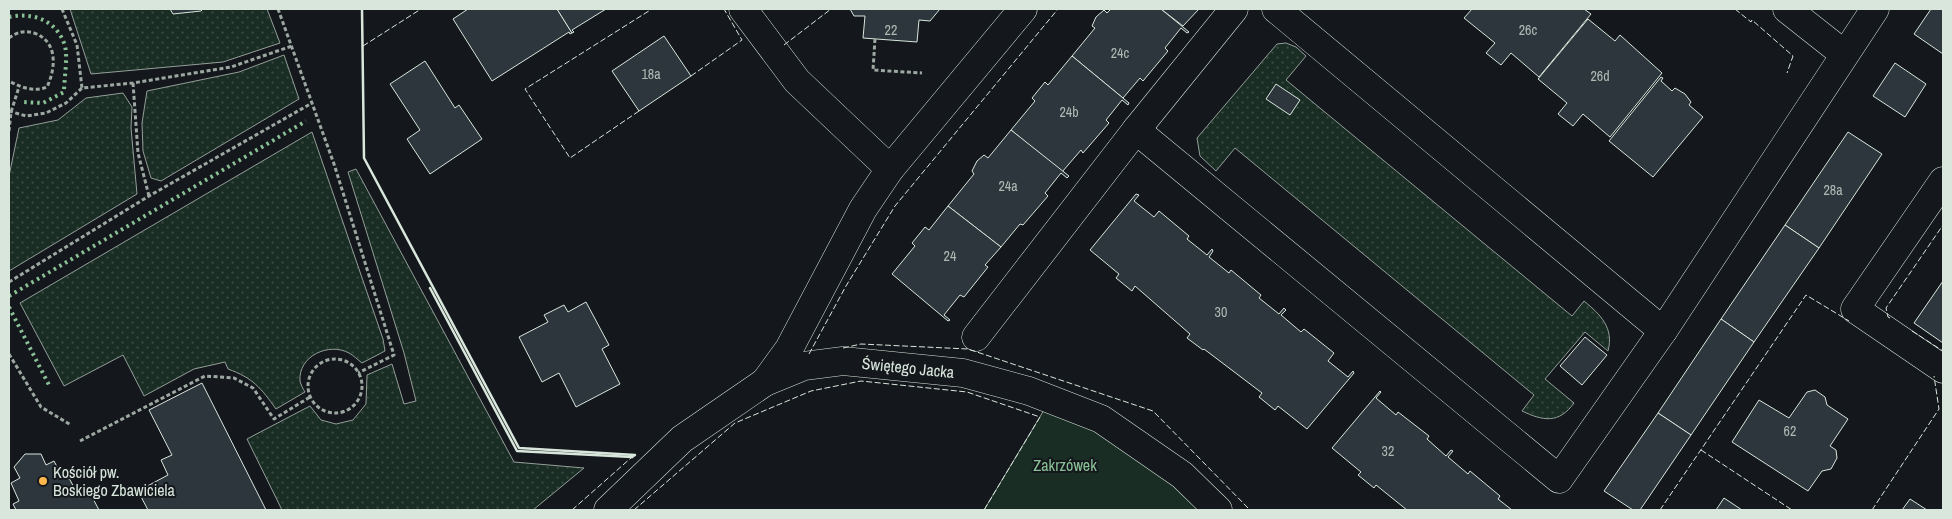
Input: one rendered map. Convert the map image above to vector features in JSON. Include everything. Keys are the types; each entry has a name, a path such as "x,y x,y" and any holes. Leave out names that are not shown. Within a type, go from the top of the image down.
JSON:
{"street":[{"path":"743,9 797,81 890,169"},
{"path":"765,382 789,349 863,209 890,169 1023,9"},
{"path":"976,337 1136,130 1234,9"},
{"path":"1276,9 1664,331"},
{"path":"1787,9 1844,54"},
{"path":"1136,130 1560,479 1664,331 1875,9"},
{"path":"1943,181 1855,310 1943,369"},
{"name":"Świętego Jacka","path":"608,510 682,439 765,382 804,366 843,361 963,373 1030,391 1101,419 1182,475 1218,510"}],"path":[{"path":"62,9 76,45 82,88"},
{"path":"278,9 334,164 394,355 358,373"},
{"path":"9,38 16,33 28,31 41,36 51,47 54,61 52,77 48,87 38,91 20,87 9,82"},
{"path":"875,39 873,70 927,73"},
{"path":"10,111 26,116 46,113 66,103 82,88 133,83 231,67 292,46"},
{"path":"133,83 138,153 149,196"},
{"path":"9,131 10,111 20,87"},
{"path":"9,282 149,196 312,103"},
{"path":"9,354 41,407 71,425"},
{"path":"336,359 345,360 358,373 361,381 361,390 354,405 347,410 330,412 315,404 310,397 309,379 312,371 319,364 336,359"},
{"path":"80,441 205,376 234,378 253,388 274,419 310,397"}],"green space":[{"path":"70,9 267,9 280,43 223,62 91,74"},
{"path":"1286,43 1296,47 1306,56 1286,80 1572,316 1584,301 1601,317 1608,329 1608,351 1585,332 1545,379 1574,403 1563,415 1550,419 1537,417 1522,411 1534,395 1235,148 1216,171 1200,156 1197,138 1277,44"},
{"path":"284,55 299,99 161,181 151,178 143,151 142,123 147,91 239,72"},
{"path":"123,93 132,107 131,128 137,194 9,271 9,176 19,128 58,120 86,98"},
{"path":"312,132 383,339 385,351 362,363 351,354 341,350 324,350 316,354 309,358 301,372 300,381 305,392 276,409 256,384 228,369 225,362 194,369 144,396 123,355 64,386 20,303"},
{"path":"356,169 514,462 584,468 533,510 282,510 247,439 310,406 321,420 336,424 353,420 366,404 367,375 392,364 404,404 416,401 404,353 348,172"},
{"name":"Zakrzówek","path":"1047,405 1099,431 1216,510 984,510"}],"building":[{"path":"170,9 203,9 201,11 173,14"},
{"path":"468,9 557,9 572,33 570,34 569,32 492,81 453,19"},
{"path":"557,9 606,9 572,30 574,32 572,33"},
{"path":"850,9 940,9 930,21 919,20 917,42 863,38 865,16 854,16"},
{"path":"1111,9 1161,9 1189,32 1187,33 1181,28 1165,48 1168,51 1143,81 1140,78 1123,98 1072,56 1095,28 1092,26 1096,17 1104,10 1107,13"},
{"path":"1161,9 1199,9 1183,26"},
{"path":"1472,9 1584,9 1591,14 1539,77 1511,53 1501,65 1486,53 1495,43 1464,18"},
{"path":"1931,9 1943,9 1943,54 1914,34"},
{"path":"1588,19 1615,41 1620,35 1662,73 1610,137 1583,114 1573,126 1558,114 1567,103 1538,79"},
{"path":"664,36 691,76 639,111 612,71"},
{"path":"1072,56 1129,103 1128,105 1122,100 1106,120 1109,123 1083,153 1081,150 1062,172 1011,130 1035,101 1032,98 1045,82 1048,85"},
{"path":"425,61 455,108 459,105 482,139 430,174 407,139 420,130 390,84"},
{"path":"1895,63 1926,84 1905,117 1873,96"},
{"path":"1661,77 1663,78 1661,81 1672,91 1675,88 1685,94 1691,102 1689,105 1703,117 1653,177 1609,141"},
{"path":"1276,84 1300,100 1290,115 1266,99"},
{"path":"1011,130 1069,176 1067,178 1061,173 1045,193 1048,196 1023,225 1020,224 1001,247 948,206 974,174 972,171 977,161 984,155 988,158"},
{"path":"1848,132 1882,154 1819,248 1785,225"},
{"path":"1136,194 1139,195 1134,201 1154,217 1159,211 1189,236 1187,239 1207,255 1212,249 1213,251 1209,257 1229,273 1231,270 1261,295 1259,298 1279,314 1284,308 1286,310 1281,315 1301,332 1304,329 1334,353 1328,361 1348,377 1353,371 1354,373 1307,429 1278,406 1275,410 1259,397 1262,393 1187,338 1190,334 1135,286 1132,291 1116,278 1119,274 1090,250"},
{"path":"948,206 1001,247 985,265 988,267 964,297 960,295 944,315 950,320 948,321 892,274 915,246 912,243 925,227 929,230"},
{"path":"1785,225 1819,248 1754,342 1721,319"},
{"path":"1943,281 1943,343 1914,323"},
{"path":"586,302 609,345 602,349 620,384 576,407 559,373 542,382 519,337 548,322 544,315 564,305 568,312"},
{"path":"1721,319 1754,342 1691,435 1658,413"},
{"path":"1585,337 1607,355 1582,385 1560,366"},
{"path":"202,383 266,510 148,510 138,491 168,475 161,460 172,455 149,410"},
{"path":"1815,390 1825,397 1827,405 1848,419 1830,446 1836,450 1837,458 1831,469 1822,471 1808,491 1732,442 1759,400 1789,418 1807,392"},
{"path":"1380,391 1376,398 1396,415 1398,412 1429,436 1427,439 1446,456 1451,450 1453,451 1448,457 1468,474 1470,471 1500,496 1498,499 1512,510 1407,510 1376,485 1374,488 1358,475 1361,472 1332,448"},
{"path":"1658,413 1691,435 1640,510 1633,510 1604,491"},
{"name":"Kościół pw. Boskiego Zbawiciela","path":"25,454 41,454 46,465 54,461 63,478 68,476 79,497 89,491 99,510 16,510 13,504 19,501 11,483 20,478 14,467"},
{"path":"1724,498 1742,510 1716,510"},
{"path":"1910,499 1927,510 1902,510"}],"hedge":[{"path":"9,17 35,17 50,24 61,37 66,51 64,92 43,103 22,102"},
{"path":"9,296 306,121"},
{"path":"9,307 50,387"}],"fence":[{"path":"363,46 421,9"},
{"path":"639,111 570,158 525,89 652,9"},
{"path":"691,76 742,40 724,9"},
{"path":"784,45 831,9"},
{"path":"809,354 846,286 895,206 1058,9"},
{"path":"1735,9 1751,22 1752,20 1793,56 1787,73"},
{"path":"1890,318 1886,308 1943,225"},
{"path":"1660,510 1806,295 1849,321"},
{"path":"1912,331 1943,351"},
{"path":"843,348 861,344 968,349 1153,411 1250,510"},
{"path":"1872,510 1939,409 1934,376"},
{"path":"634,510 735,423 811,391 861,381 967,392 1040,417 984,510"},
{"path":"1701,450 1792,510"},
{"path":"572,510 632,457"}],"wall":[{"path":"362,9 364,158 519,448 635,455 632,457"},
{"path":"430,288 517,451 632,457"}],"place":[{"name":"Kościół pw. Boskiego Zbawiciela","path":"43,481"}]}
